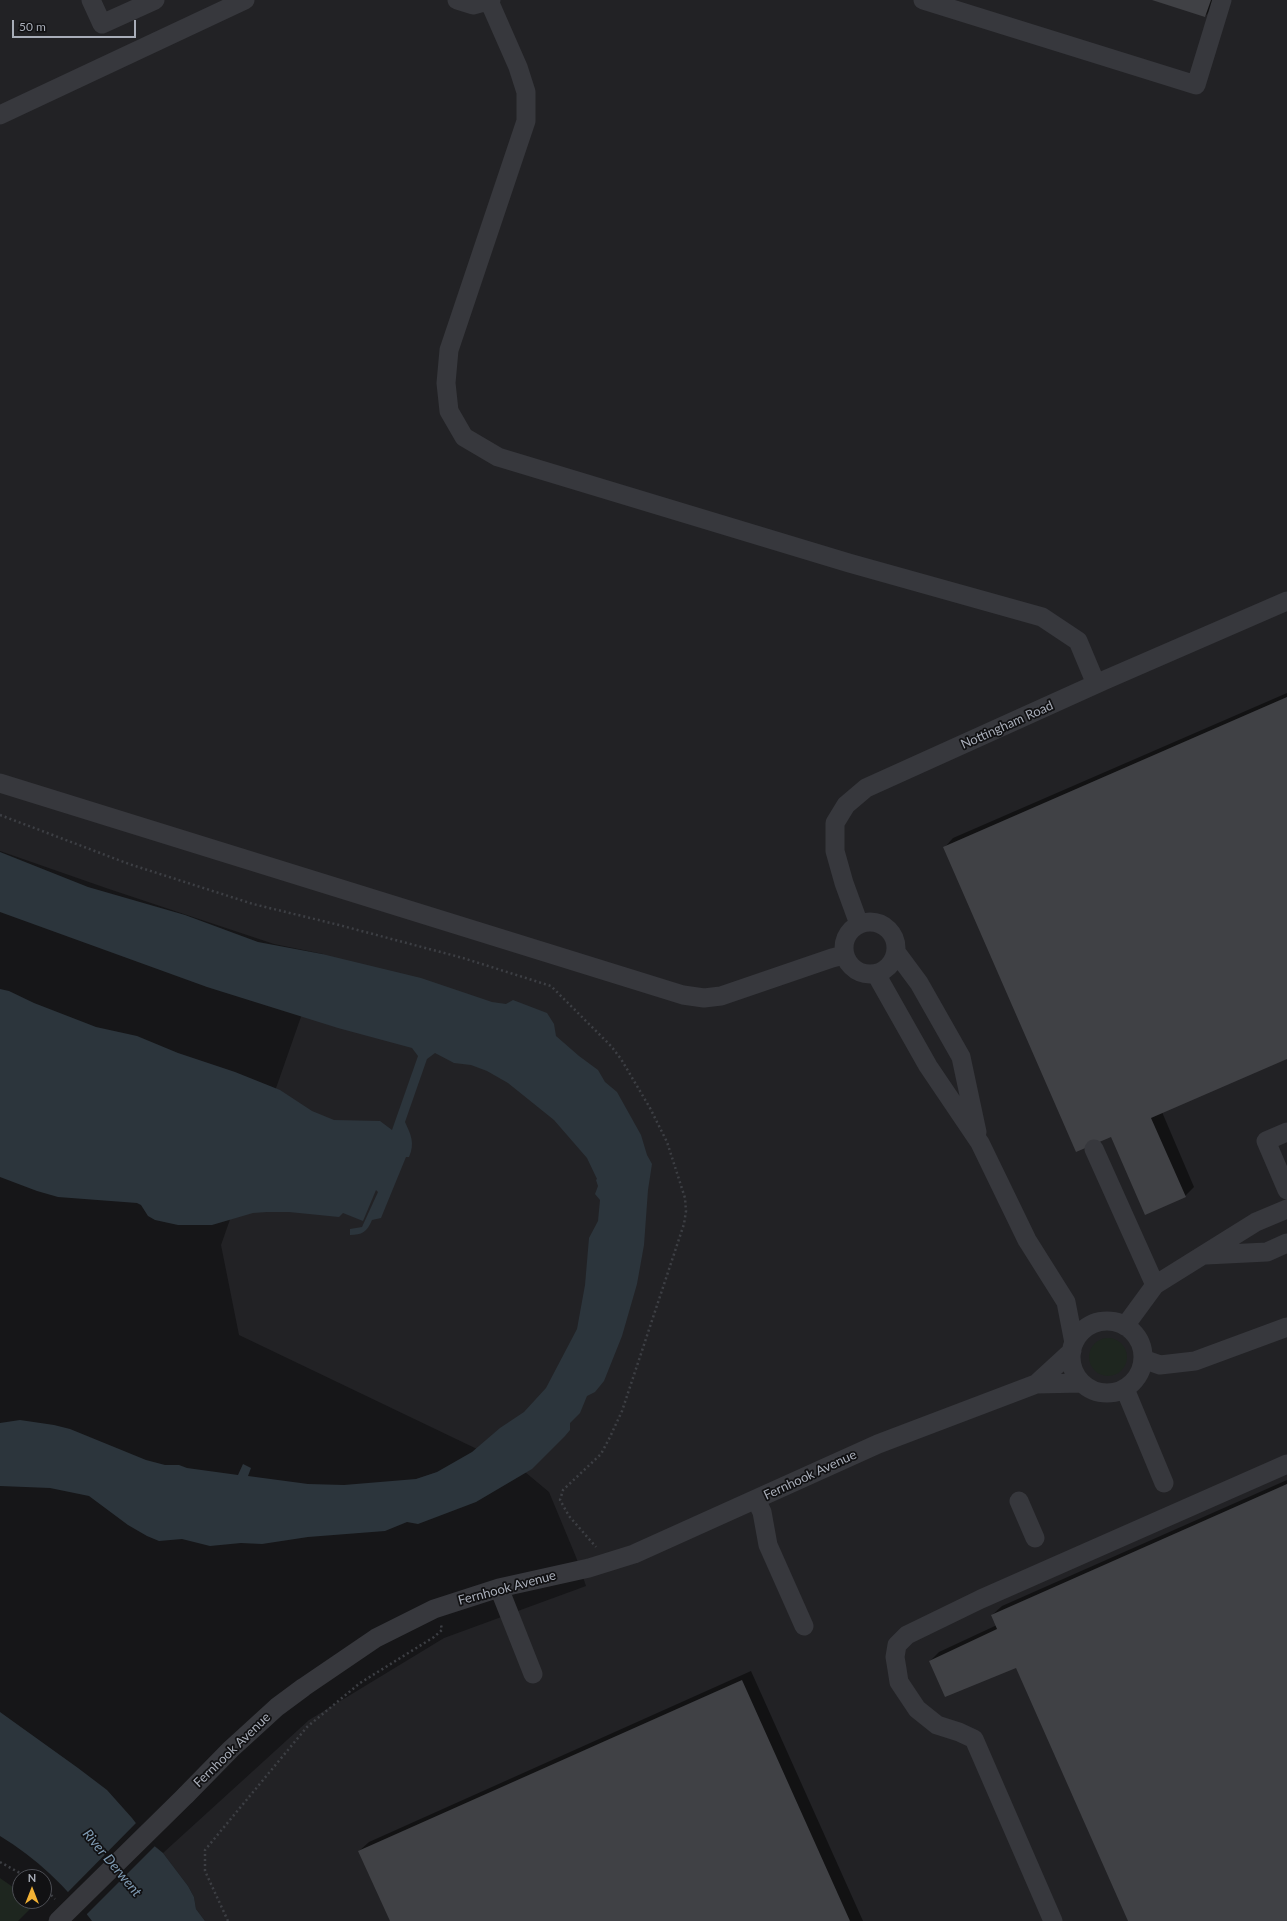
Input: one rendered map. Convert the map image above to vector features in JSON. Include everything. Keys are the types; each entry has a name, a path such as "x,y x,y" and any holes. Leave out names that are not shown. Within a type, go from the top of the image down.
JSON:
{"street":[{"path":"91,0 102,24 155,0"},
{"path":"0,115 245,0"},
{"path":"457,0 473,5 490,1 518,67 526,92 526,121 450,350 446,383 449,411 464,437 498,457 850,563 1042,617 1078,641 1096,684"},
{"path":"923,0 1196,85 1222,0"},
{"name":"Nottingham Road","path":"859,924 844,883 835,851 835,823 846,805 866,788 1096,684 1287,602"},
{"path":"0,783 683,995 704,998 720,996 832,958 844,956"},
{"path":"873,922 886,927 892,934 896,942 896,952 893,962 886,970 876,974 866,974 856,971 848,965 844,956 843,946 845,937 851,929 859,924 873,922"},
{"path":"896,952 919,982 961,1057 980,1143"},
{"path":"876,974 928,1066 980,1143 1027,1240 1066,1302 1073,1347 1072,1362 1075,1374 1082,1383 1092,1390 1102,1393 1114,1392 1124,1389 1130,1384 1139,1373 1143,1359 1137,1337 1125,1326 1107,1321 1088,1327 1080,1334 1073,1347"},
{"path":"1287,1132 1266,1141 1287,1190"},
{"path":"1094,1149 1154,1285"},
{"path":"1125,1326 1154,1285 1256,1222 1287,1209"},
{"path":"1206,1254 1267,1252 1287,1243"},
{"path":"1066,1302 1097,1323"},
{"path":"1143,1359 1160,1365 1195,1361 1287,1327"},
{"name":"Fernhook Avenue","path":"1036,1384 1073,1347"},
{"name":"Fernhook Avenue","path":"58,1921 271,1712 304,1687 376,1638 434,1609 499,1588 589,1568 634,1554 878,1444 1036,1384 1082,1383"},
{"path":"1124,1389 1164,1483"},
{"path":"1053,1921 974,1739 959,1732 936,1726 916,1710 899,1682 895,1657 897,1645 906,1635 981,1599 1287,1464"},
{"path":"756,1500 762,1512 768,1545 804,1626"},
{"path":"1019,1501 1035,1538"},
{"path":"499,1588 533,1674"}],"path":[{"path":"0,815 129,864 253,904 456,956 551,986 611,1046 621,1059 667,1142 685,1198 686,1211 684,1224 619,1417 601,1454 563,1490 560,1500 585,1535 610,1561"},
{"path":"228,1921 205,1871 205,1850 306,1727 360,1683 434,1637 442,1630 440,1621 434,1609"},
{"path":"0,1862 12,1869"},
{"path":"52,1897 56,1901"}],"shaded area":[{"path":"0,0 1287,0 1287,1921 205,1921 196,1909 194,1897 188,1886 163,1853 309,1720 444,1638 586,1586 576,1557 549,1492 525,1472 239,1335 221,1245 323,954 274,944 0,851"},
{"path":"1108,1338 1118,1341 1124,1347 1127,1357 1124,1367 1118,1373 1108,1376 1098,1373 1092,1367 1089,1357 1092,1347 1098,1341"},
{"path":"0,1878 12,1886 12,1909 30,1909 18,1921 0,1921"}],"water":[{"path":"0,852 88,887 185,915 258,942 322,954 421,978 492,1002 506,1004 513,1000 547,1013 554,1024 556,1036 598,1070 605,1082 617,1092 641,1135 647,1155 652,1164 648,1190 644,1245 637,1284 622,1336 604,1381 595,1392 587,1396 580,1413 570,1423 570,1430 532,1469 476,1502 418,1524 407,1522 385,1531 308,1537 262,1544 241,1543 210,1546 182,1539 159,1541 128,1525 89,1496 50,1488 0,1486 0,1423 20,1420 70,1429 146,1460 165,1465 179,1465 187,1468 238,1475 243,1464 251,1468 248,1476 308,1484 344,1485 416,1479 437,1472 472,1452 500,1428 524,1412 546,1388 577,1329 585,1285 589,1238 598,1221 600,1200 595,1194 598,1186 597,1179 587,1158 554,1120 508,1083 487,1071 471,1065 454,1063 435,1053 427,1059 405,1122 412,1139 412,1147 409,1157 406,1157 381,1218 372,1220 364,1232 358,1234 350,1235 350,1229 362,1227 378,1192 376,1190 363,1221 343,1213 339,1217 289,1212 267,1212 253,1213 212,1225 178,1225 155,1220 148,1216 141,1205 137,1203 58,1197 0,1177 0,989 9,991 34,1003 96,1027 137,1036 178,1053 235,1072 280,1090 312,1111 334,1120 380,1121 392,1130 418,1056 412,1048 338,1028 207,987 0,912"},
{"name":"River Derwent","path":"0,1712 107,1790 132,1818 152,1844 163,1853 188,1886 194,1897 196,1909 205,1921 92,1921 72,1896 52,1876 52,1869 44,1869 26,1854 0,1836"}],"pier":[{"path":"137,1822 156,1845 86,1915 67,1893"}],"building":[{"path":"1152,0 1211,0 1205,17"},
{"path":"1287,697 1287,1059 1151,1118 1186,1197 1145,1215 1111,1137 1076,1152 943,847"},
{"path":"1287,1484 1287,1921 1128,1921 1016,1668 945,1697 929,1661 997,1629 991,1615"},
{"path":"742,1680 850,1921 390,1921 358,1851"}]}
